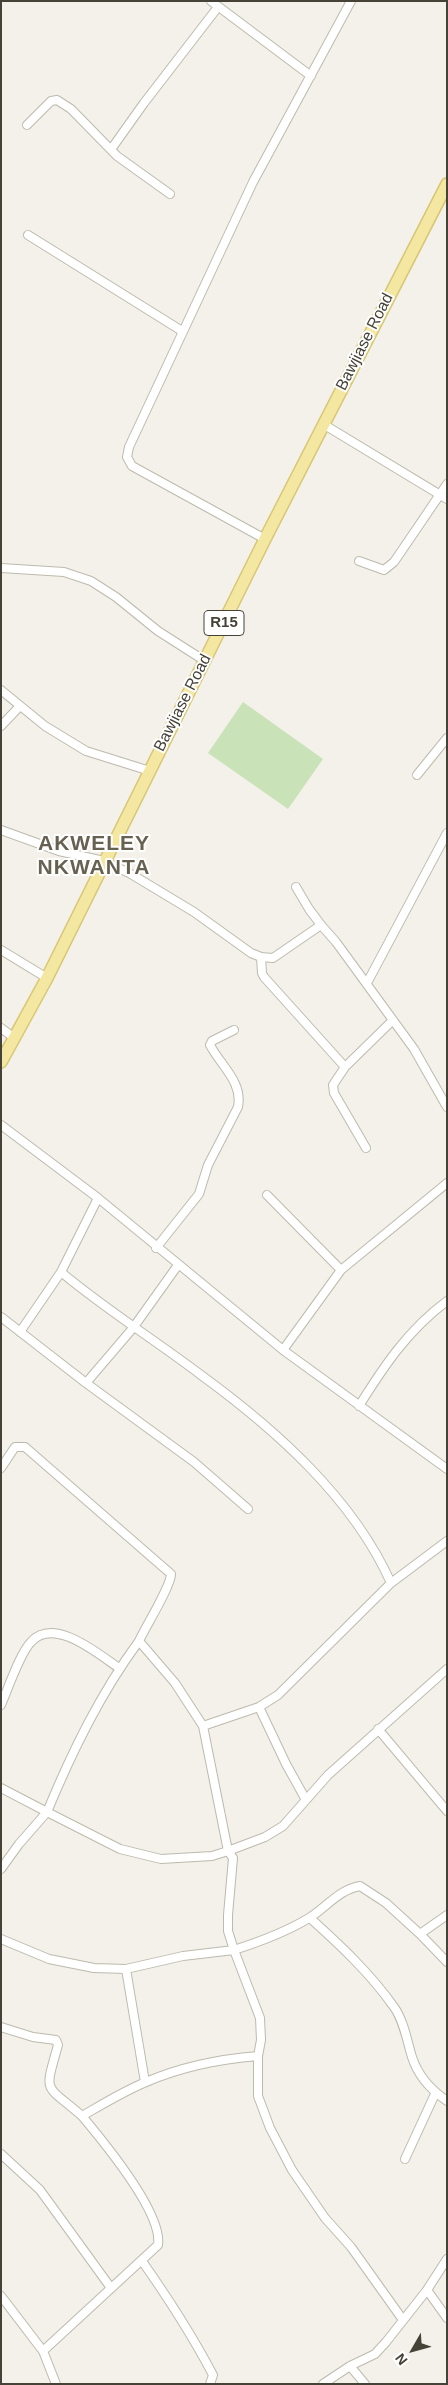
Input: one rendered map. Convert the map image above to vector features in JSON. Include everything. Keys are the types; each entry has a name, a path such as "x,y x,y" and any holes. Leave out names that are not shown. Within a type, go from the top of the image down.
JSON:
{"main road":[{"name":"Bawjiase Road","path":"1,1062 47,978 264,539 447,184"}],"street":[{"path":"211,1 311,76"},
{"path":"264,539 132,466 128,462 128,447 253,182 351,1"},
{"path":"112,148 218,7"},
{"path":"27,125 51,101 57,100 72,109 112,148 117,156 170,194"},
{"path":"28,234 182,331"},
{"path":"323,424 443,497"},
{"path":"359,561 384,570 388,567 443,497 447,484"},
{"path":"1,568 64,572 92,580 158,630 205,661"},
{"path":"1,690 45,726 86,751 150,771"},
{"path":"1,726 20,706"},
{"path":"417,775 447,738"},
{"path":"1,830 59,851 104,862 131,874 194,912 251,953 261,957 273,958 321,925"},
{"path":"367,983 447,833"},
{"path":"296,888 309,909 367,983 393,1020 447,1106"},
{"path":"1,950 47,978"},
{"path":"261,957 264,977 345,1067"},
{"path":"366,1148 334,1093 333,1085 345,1067 393,1020"},
{"path":"1,1028 13,1037"},
{"path":"156,1248 199,1194 208,1164 238,1108 240,1098 236,1085 210,1045 212,1040 234,1030"},
{"path":"1,1125 98,1198 156,1248 178,1265 187,1269 283,1350 447,1469"},
{"path":"283,1350 341,1270 447,1183"},
{"path":"268,1196 341,1270"},
{"path":"20,1332 61,1272 98,1198"},
{"path":"86,1383 133,1328 178,1265"},
{"path":"61,1272 133,1328 202,1375 258,1421 314,1473 352,1516 380,1558 391,1583"},
{"path":"359,1406 383,1368 423,1319 447,1301"},
{"path":"1,1317 86,1383 194,1462 248,1509"},
{"path":"1,1468 15,1448 25,1447 172,1574 169,1587 158,1602 139,1641 119,1668 70,1756 47,1812 19,1844 1,1869"},
{"path":"203,1726 259,1707 278,1695 391,1583 447,1541"},
{"path":"1,1705 30,1642 39,1635 48,1632 75,1639 119,1668"},
{"path":"139,1641 175,1683 203,1726 228,1851 233,1858 228,1931 260,2018 261,2040 258,2056 258,2096 270,2128 292,2170 325,2218 351,2247 403,2320"},
{"path":"1,1788 120,1849 156,1858 196,1858 228,1851 274,1833 283,1826 328,1775 447,1669"},
{"path":"259,1707 286,1764 306,1800"},
{"path":"378,1729 447,1811"},
{"path":"1,1939 54,1960 94,1968 126,1968 183,1956 234,1950 269,1937 310,1918 340,1893 349,1888 360,1886 386,1903 447,1962"},
{"path":"420,1934 447,1915"},
{"path":"310,1918 352,1955 395,2008 412,2059 428,2087 447,2102"},
{"path":"126,1968 144,2082"},
{"path":"1,2027 33,2037 56,2040 58,2044 48,2082 50,2090 82,2116 127,2175 160,2235 158,2245 142,2261 43,2351"},
{"path":"82,2116 144,2082 171,2072 220,2061 258,2056"},
{"path":"405,2159 435,2094"},
{"path":"1,2154 40,2190 111,2288"},
{"path":"323,2384 350,2366 375,2354 427,2290 447,2259"},
{"path":"142,2261 187,2327 213,2375 210,2384"},
{"path":"427,2290 447,2318"},
{"path":"1,2296 43,2351 56,2384"},
{"path":"350,2366 365,2384"}],"green space":[{"path":"243,702 323,759 288,809 208,753"}],"district":[{"name":"AKWELEY NKWANTA","path":"94,856"}]}
